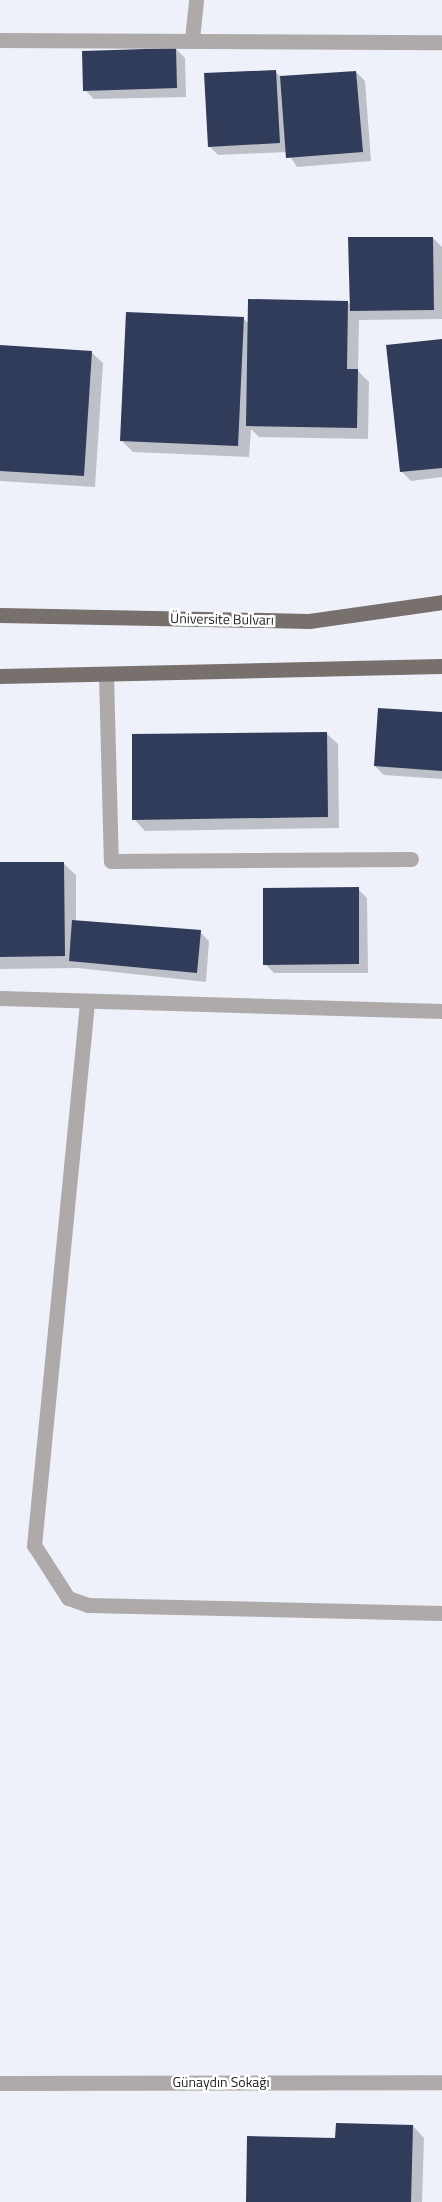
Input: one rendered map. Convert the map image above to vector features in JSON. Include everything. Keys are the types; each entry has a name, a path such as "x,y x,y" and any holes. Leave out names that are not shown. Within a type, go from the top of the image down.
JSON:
{"main road":[{"name":"Üniversite Bulvarı","path":"0,615 309,620 442,602"},
{"path":"0,676 442,666"}],"street":[{"path":"192,39 196,0"},
{"path":"0,40 192,39 442,42"},
{"path":"106,675 111,861 411,859"},
{"path":"0,998 87,1003 442,1011"},
{"path":"87,1003 34,1545 68,1598 88,1605 442,1613"},
{"name":"Günaydın Sokağı","path":"0,2083 442,2082"}],"building":[{"path":"176,48 177,88 83,91 82,51"},
{"path":"276,70 280,143 208,147 204,73"},
{"path":"356,71 363,152 286,158 280,76"},
{"path":"348,237 433,237 434,310 350,311"},
{"path":"248,299 348,301 347,369 358,369 357,428 246,426"},
{"path":"126,312 244,317 238,446 120,441"},
{"path":"442,339 442,468 400,472 386,345"},
{"path":"0,345 92,351 84,476 0,471"},
{"path":"378,708 442,712 442,771 374,766"},
{"path":"327,732 328,817 132,820 132,734"},
{"path":"0,862 64,862 65,956 0,957"},
{"path":"359,887 359,964 263,965 263,888"},
{"path":"72,920 201,930 197,973 69,961"},
{"path":"336,2123 413,2125 411,2202 246,2202 247,2136 335,2138"}]}
